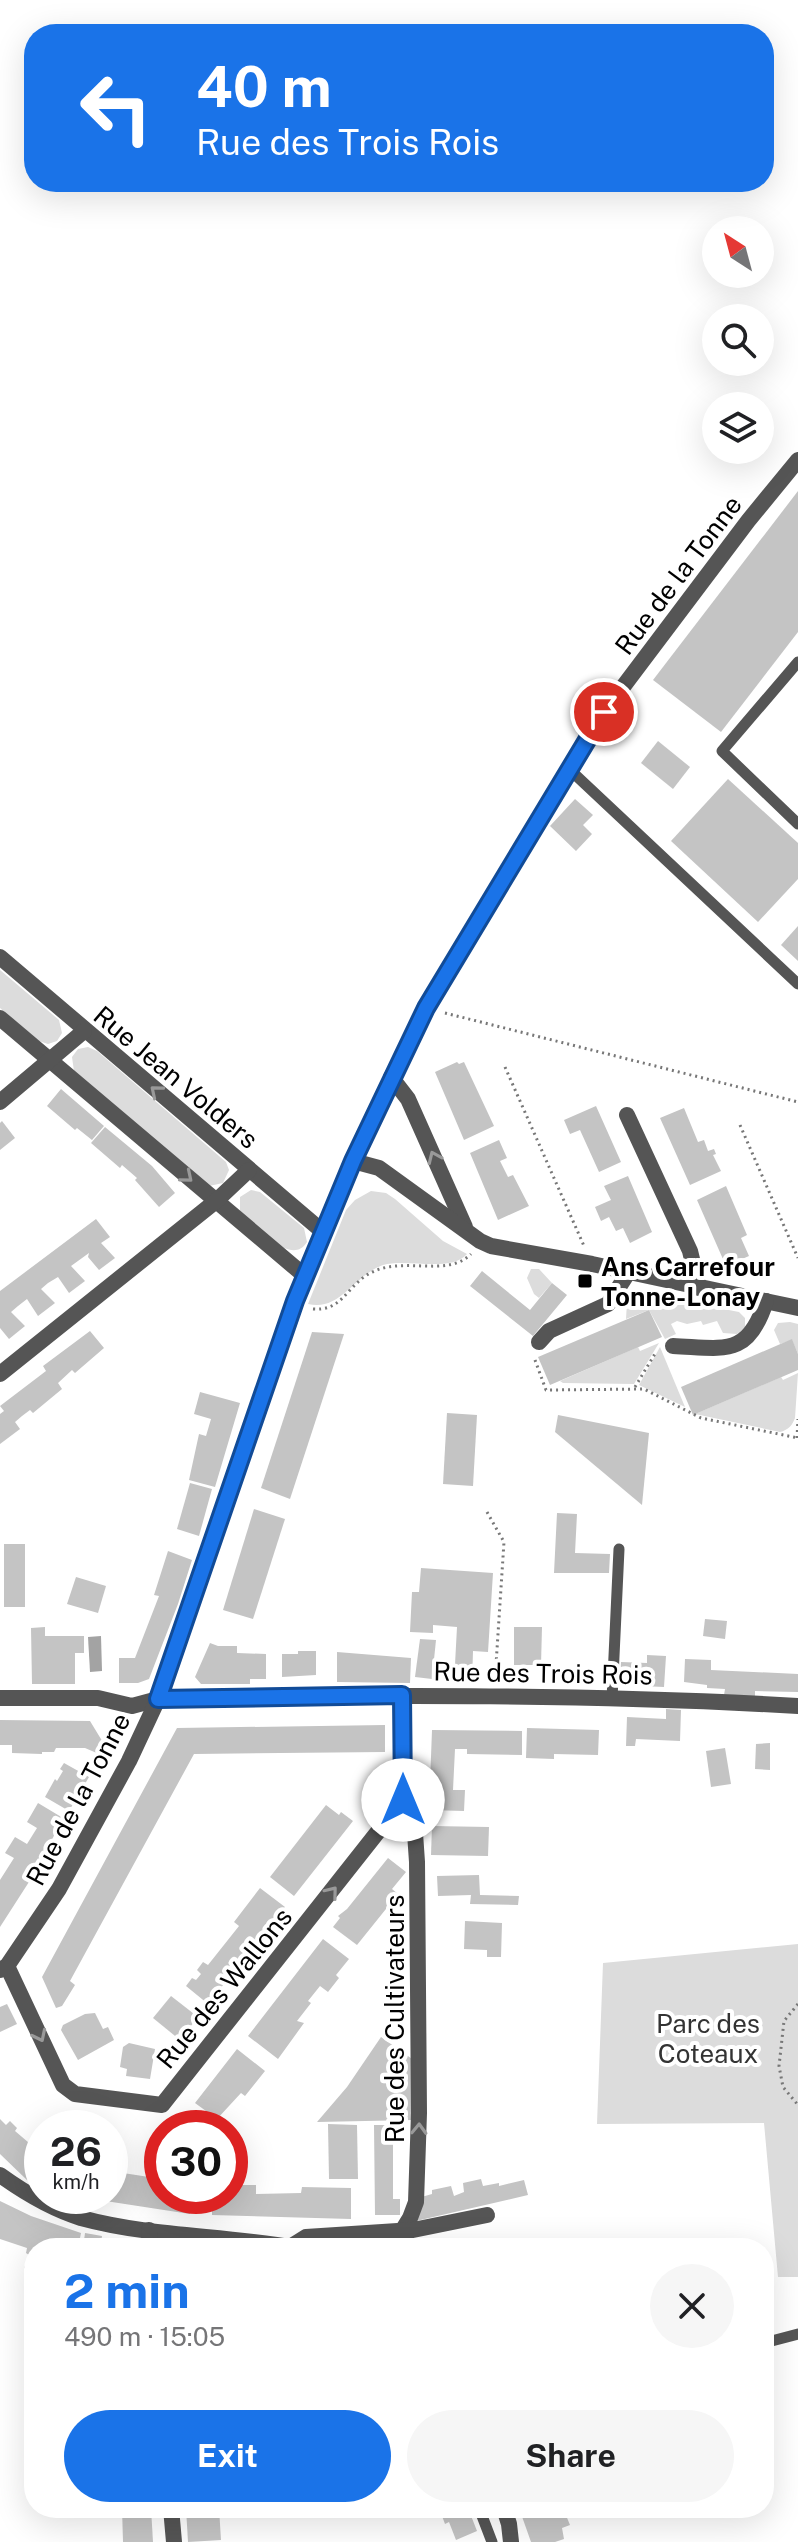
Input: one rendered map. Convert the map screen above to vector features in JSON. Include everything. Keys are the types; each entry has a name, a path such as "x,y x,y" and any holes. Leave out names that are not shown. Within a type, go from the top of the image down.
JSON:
{"street":[{"name":"Rue de la Tonne","path":"3,1968 59,1889 129,1761 158,1699 322,1231 391,1077 426,1008 604,712 748,521 798,460"},
{"name":"Rue Jean Volders","path":"0,957 322,1231"},
{"path":"0,1018 305,1276"},
{"path":"0,1102 84,1031"},
{"path":"391,1077 408,1099 466,1228"},
{"path":"627,1115 690,1251 699,1288"},
{"path":"353,1161 379,1168 491,1246 798,1308"},
{"path":"0,1374 216,1201 249,1170"},
{"path":"539,1342 549,1331 608,1304 628,1273"},
{"path":"673,1346 725,1348 740,1343 759,1324 766,1301"},
{"name":"Rue des Trois Rois","path":"0,1698 98,1698 132,1706 158,1699 402,1695 696,1700 798,1706"},
{"name":"Rue des Wallons","path":"3,1968 63,2085 75,2094 162,2105 403,1800 402,1695"},
{"name":"Rue des Cultivateurs","path":"396,1811 415,1833 418,1876 419,2113 416,2202 402,2231"},
{"path":"0,2175 32,2197 80,2217 213,2238"},
{"path":"305,2238 402,2231 487,2215"},
{"path":"149,2230 149,2238"},
{"path":"172,2518 174,2542"},
{"path":"507,2518 511,2542"}],"lane":[{"path":"798,662 722,751 798,824"},
{"path":"568,768 798,984"},
{"path":"612,1699 619,1549"},
{"path":"774,2340 798,2334"},
{"path":"483,2518 492,2542"}],"path":[{"path":"426,1008 798,1102"},
{"path":"505,1067 592,1264"},
{"path":"740,1125 798,1258"},
{"path":"295,1301 306,1308 329,1308 337,1305 365,1276 378,1269 392,1265 449,1266 459,1263 473,1252 480,1241"},
{"path":"634,1388 663,1341 673,1346"},
{"path":"539,1342 533,1355 546,1390 644,1389 688,1414 798,1438 798,1419"},
{"path":"487,1512 504,1542 494,1696"},
{"path":"798,2004 784,2021 779,2066 783,2087 798,2105"}],"green space":[{"path":"0,970 59,1020 62,1033 57,1041 48,1044 39,1041 0,1008"},
{"path":"88,1047 97,1051 226,1162 229,1170 223,1183 209,1186 74,1071 72,1057 78,1049"},
{"path":"251,1190 260,1192 304,1228 307,1242 300,1249 292,1250 273,1242 240,1212 240,1197"},
{"path":"371,1191 386,1193 443,1241 467,1254 450,1263 383,1265 329,1303 308,1304 346,1210 355,1200"},
{"path":"531,1269 539,1269 552,1283 539,1298 527,1278"},
{"path":"637,1292 739,1312 745,1318 745,1328 737,1334 723,1333 717,1321 703,1325 701,1321 687,1324 677,1321 671,1324 676,1334 665,1339 649,1310 626,1319 627,1302"},
{"path":"778,1323 798,1324 798,1354 792,1340 780,1344 774,1330"},
{"path":"659,1343 634,1384 560,1381 638,1347 640,1351"},
{"path":"660,1347 685,1407 639,1385"},
{"path":"798,1373 795,1418 783,1431 695,1414 781,1377 783,1380"},
{"name":"Parc des Coteaux","path":"798,1944 798,2277 778,2277 764,2123 597,2124 603,1963"}],"shaded area":[{"path":"101,1636 102,1671 90,1672 88,1637"}],"building":[{"path":"798,491 798,632 721,732 653,680"},
{"path":"658,741 690,767 673,789 641,763"},
{"path":"728,779 798,843 798,879 758,922 671,841"},
{"path":"575,799 593,815 583,825 592,834 576,851 550,826"},
{"path":"798,926 798,961 781,945"},
{"path":"464,1062 494,1126 464,1140 435,1072"},
{"path":"61,1089 104,1126 92,1140 47,1106"},
{"path":"596,1106 621,1162 599,1172 580,1130 570,1134 564,1120"},
{"path":"684,1108 698,1142 704,1140 708,1151 714,1149 716,1154 713,1155 721,1171 690,1185 660,1118"},
{"path":"2,1121 15,1138 0,1150 0,1123"},
{"path":"105,1127 152,1166 175,1193 159,1207 135,1180 137,1178 91,1143"},
{"path":"499,1140 507,1158 500,1161 508,1177 513,1175 529,1206 498,1220 470,1153"},
{"path":"628,1176 652,1232 630,1243 623,1228 616,1231 609,1217 601,1221 595,1207 611,1200 604,1186"},
{"path":"726,1186 747,1235 741,1238 749,1256 726,1266 697,1200"},
{"path":"96,1219 110,1237 101,1243 115,1258 99,1270 88,1257 89,1253 71,1266 85,1281 69,1293 58,1277 48,1283 41,1289 55,1303 38,1316 27,1299 11,1312 25,1326 9,1339 0,1328 0,1291"},
{"path":"482,1271 530,1310 552,1283 567,1295 533,1336 470,1286"},
{"path":"649,1310 662,1337 550,1385 538,1357"},
{"path":"90,1331 104,1348 58,1383 62,1389 33,1413 30,1410 15,1422 20,1429 0,1444 0,1414 4,1411 0,1406 46,1371 43,1366"},
{"path":"312,1332 344,1334 290,1499 261,1488"},
{"path":"792,1339 798,1354 798,1370 693,1415 681,1387"},
{"path":"200,1392 240,1403 215,1487 189,1480 199,1434 206,1436 211,1419 194,1414"},
{"path":"447,1413 477,1415 473,1486 443,1484"},
{"path":"558,1415 649,1433 642,1505 555,1432"},
{"path":"190,1483 212,1489 199,1536 177,1529"},
{"path":"254,1509 285,1519 253,1619 223,1610"},
{"path":"557,1513 577,1514 575,1553 610,1554 609,1573 554,1573"},
{"path":"4,1544 25,1544 25,1607 4,1607"},
{"path":"168,1551 192,1560 178,1604 149,1679 138,1683 119,1683 119,1658 135,1658 159,1596 154,1595"},
{"path":"421,1568 493,1573 488,1652 473,1651 472,1683 454,1683 457,1627 433,1625 433,1633 410,1632 412,1592 419,1592"},
{"path":"76,1577 106,1586 98,1613 67,1604"},
{"path":"705,1619 727,1621 725,1639 703,1636"},
{"path":"45,1627 45,1636 84,1636 84,1653 75,1653 75,1684 32,1684 31,1628"},
{"path":"514,1627 542,1627 541,1665 514,1665"},
{"path":"420,1639 436,1640 432,1679 415,1677"},
{"path":"210,1643 237,1646 237,1653 266,1654 266,1679 250,1679 250,1684 201,1684 195,1677"},
{"path":"298,1651 316,1651 316,1675 282,1677 282,1654 298,1654"},
{"path":"337,1652 411,1658 410,1683 337,1682"},
{"path":"647,1655 666,1656 664,1687 620,1685 621,1662 647,1663"},
{"path":"685,1659 711,1660 711,1670 798,1674 798,1692 755,1691 755,1697 724,1695 725,1689 684,1682"},
{"path":"666,1709 681,1710 680,1741 636,1739 635,1746 626,1746 627,1717 666,1719"},
{"path":"0,1720 90,1721 104,1744 99,1754 85,1748 56,1748 54,1752 42,1754 12,1753 12,1745 0,1745"},
{"path":"385,1725 385,1752 194,1754 70,1981 75,1985 62,2006 56,2008 42,1977 177,1728"},
{"path":"527,1728 599,1730 598,1755 554,1754 554,1759 526,1758"},
{"path":"432,1730 522,1731 522,1755 467,1754 467,1749 455,1749 453,1790 465,1790 464,1811 429,1810"},
{"path":"770,1743 770,1770 755,1769 756,1744"},
{"path":"725,1748 731,1784 711,1787 706,1751"},
{"path":"64,1763 89,1777 69,1811 45,1797 63,1771 60,1769"},
{"path":"38,1803 63,1818 36,1871 0,1927 0,1880 14,1858 5,1853 15,1837 27,1844 37,1828 27,1822"},
{"path":"326,1805 353,1821 294,1896 270,1877"},
{"path":"432,1826 489,1827 488,1856 431,1855"},
{"path":"388,1858 406,1872 392,1889 398,1894 357,1945 333,1927 340,1918 338,1916"},
{"path":"479,1875 480,1895 519,1896 518,1905 470,1904 471,1895 438,1896 437,1876"},
{"path":"260,1888 285,1907 208,2004 186,1986 192,1978 196,1980 201,1974 197,1970 203,1962 208,1965 239,1926 234,1922"},
{"path":"465,1921 502,1923 501,1957 487,1957 487,1950 464,1949"},
{"path":"323,1939 349,1959 328,1992 320,1986 308,2001 311,2003 297,2021 304,2023 278,2059 248,2036"},
{"path":"171,1996 198,2017 180,2040 153,2018"},
{"path":"7,2004 17,2024 0,2032 0,2007"},
{"path":"95,2013 103,2029 108,2027 114,2040 78,2060 61,2030 63,2025 85,2014"},
{"path":"381,2037 415,2061 413,2120 317,2122 347,2087"},
{"path":"129,2043 155,2049 150,2079 126,2076 127,2069 120,2067 123,2047"},
{"path":"237,2049 265,2071 245,2096 241,2093 225,2110 205,2110 195,2103"},
{"path":"0,2119 6,2125 10,2121 24,2139 24,2177 0,2154"},
{"path":"328,2124 357,2125 358,2179 329,2179"},
{"path":"374,2125 393,2125 393,2199 400,2199 400,2215 375,2215"},
{"path":"128,2174 144,2176 144,2207 128,2204"},
{"path":"481,2179 483,2186 524,2180 528,2195 416,2221 418,2198 432,2194 432,2190 451,2186 454,2196 464,2192 463,2183"},
{"path":"248,2185 256,2185 256,2194 301,2193 302,2187 351,2188 351,2219 212,2215 248,2214"},
{"path":"0,2201 24,2214 81,2233 80,2238 24,2238 24,2247 0,2239"},
{"path":"85,2233 102,2236 102,2238 84,2238"},
{"path":"122,2518 152,2518 153,2542 123,2542"},
{"path":"187,2518 220,2518 221,2540 188,2542"},
{"path":"443,2518 472,2518 477,2531 456,2540 449,2522 445,2524"},
{"path":"523,2518 567,2518 570,2525 562,2528 564,2539 531,2542"}],"place":[{"name":"Ans Carrefour Tonne-Lonay","path":"585,1281"}],"route":[{"path":"403,1800 402,1695 158,1699 295,1301 353,1161 426,1008 604,712"}]}
